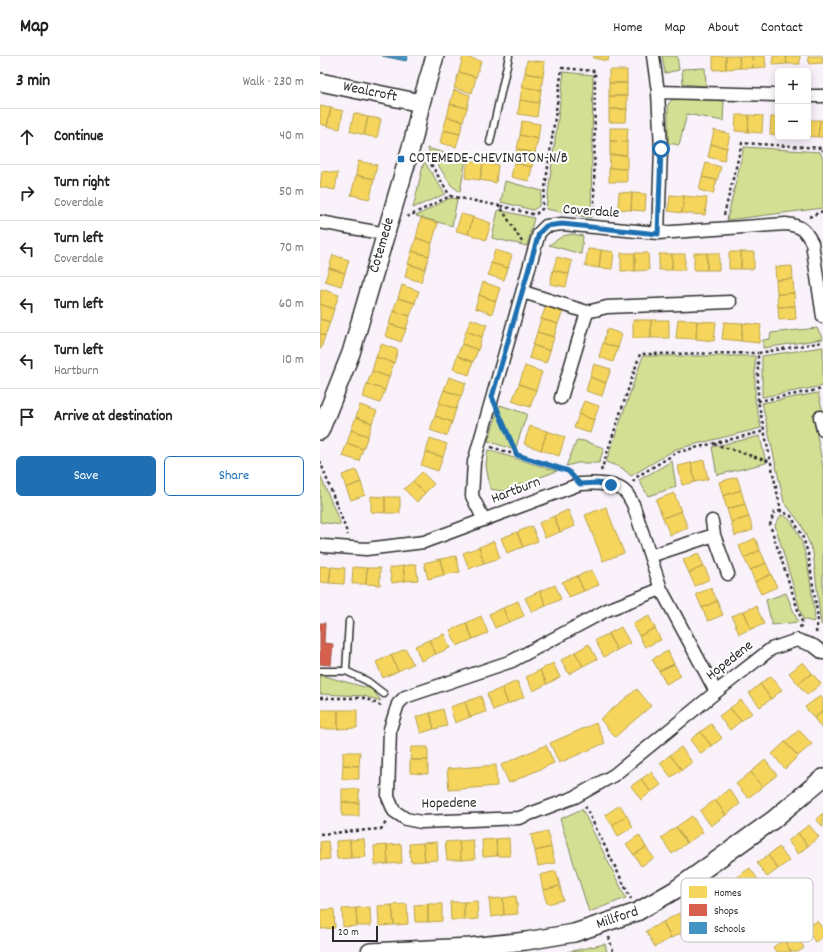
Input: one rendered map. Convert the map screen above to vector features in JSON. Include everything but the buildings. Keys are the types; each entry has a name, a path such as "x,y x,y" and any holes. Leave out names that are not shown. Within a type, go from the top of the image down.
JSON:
{"street":[{"name":"Cotemede","path":"320,431 351,353 414,137 421,103 435,56"},
{"path":"653,56 658,92 661,149 658,234"},
{"name":"Wealcroft","path":"320,82 421,103"},
{"path":"658,92 775,95"},
{"path":"811,96 823,96"},
{"path":"320,222 387,230"},
{"name":"Coverdale","path":"484,520 472,496 474,462 539,233 546,226 562,224 658,234 786,224 794,225 802,228 812,243 823,317"},
{"path":"523,292 587,312 607,307 730,302"},
{"path":"561,398 587,312"},
{"path":"820,417 823,430"},
{"name":"Hartburn","path":"320,545 366,549 424,542 580,484 597,483 611,485 626,492"},
{"path":"626,492 633,504 661,589 716,692"},
{"path":"712,520 714,535 728,574"},
{"path":"650,556 714,535"},
{"path":"394,811 388,797 390,729 398,704 405,697 512,661 607,610 661,589"},
{"path":"797,640 818,649"},
{"name":"Hopedene","path":"394,811 406,819 421,822 519,818 579,795 614,776 771,649 797,640"},
{"name":"Millford","path":"692,878 766,825 823,778"},
{"name":"Millford","path":"370,952 470,947 527,947 637,912 681,886"}],"lane":[{"path":"490,142 508,56"},
{"path":"346,671 349,621"},
{"path":"320,671 346,671 367,680 384,694"}],"path":[{"path":"536,214 542,209 562,68 595,71 594,227"},
{"path":"414,137 450,196"},
{"path":"720,229 742,143 822,148 823,151"},
{"path":"387,230 450,196 536,214 546,226"},
{"path":"500,206 532,258"},
{"path":"597,483 640,354 758,353 823,342"},
{"path":"758,353 758,401 782,511"},
{"path":"758,401 823,389"},
{"path":"492,397 517,455"},
{"path":"626,492 638,476 678,452 765,431"},
{"path":"479,443 568,471 580,484"},
{"path":"713,444 771,462"},
{"path":"320,461 353,548"},
{"path":"797,640 802,622 770,525 774,512 782,511 791,516 802,535 808,553 818,618 818,649"},
{"path":"320,698 365,698 394,713"},
{"path":"579,795 637,912"},
{"path":"320,834 381,829 394,811"}],"green space":[{"path":"662,56 677,56 679,70 665,73"},
{"path":"705,68 706,86 683,84 682,69"},
{"path":"564,72 593,75 591,218 546,209"},
{"path":"674,98 724,101 723,121 687,114 679,145 668,143 668,104"},
{"path":"744,147 820,152 823,159 823,208 727,220"},
{"path":"427,148 466,159 460,192 451,185"},
{"path":"424,161 445,194 413,208"},
{"path":"505,181 542,191 539,206 533,210 501,202"},
{"path":"450,198 457,199 452,226 416,216"},
{"path":"498,210 534,218 527,246 492,238"},
{"path":"572,234 583,236 581,254 549,245 563,236"},
{"path":"817,328 823,339 763,348 763,340 770,339 771,333"},
{"path":"823,347 823,386 762,397 762,356"},
{"path":"643,356 755,356 755,400 761,428 676,449 631,476 622,468 606,462"},
{"path":"818,393 823,412 813,414 823,467 823,626 821,624 813,552 801,524 784,502 762,403"},
{"path":"500,405 527,414 515,450 488,441"},
{"path":"760,436 766,463 717,475 712,447"},
{"path":"577,440 604,448 599,463 578,463 566,466"},
{"path":"488,450 557,471 503,491 490,489 486,465"},
{"path":"672,461 676,487 648,496 639,480"},
{"path":"320,475 341,525 320,522"},
{"path":"781,515 789,519 796,529 805,552 815,616 813,622 803,619 775,525"},
{"path":"786,593 798,622 772,625 766,600"},
{"path":"320,675 372,689 381,701 364,696 320,694"},
{"path":"582,809 626,898 589,912 560,819"},
{"path":"605,944 607,952 567,952"}],"place":[{"name":"COTEMEDE-CHEVINGTON-N/B","path":"401,159"}],"route":[{"path":"611,485 597,483 580,484 568,471 517,455 492,397 539,233 546,226 562,224 658,234 661,149"}]}
